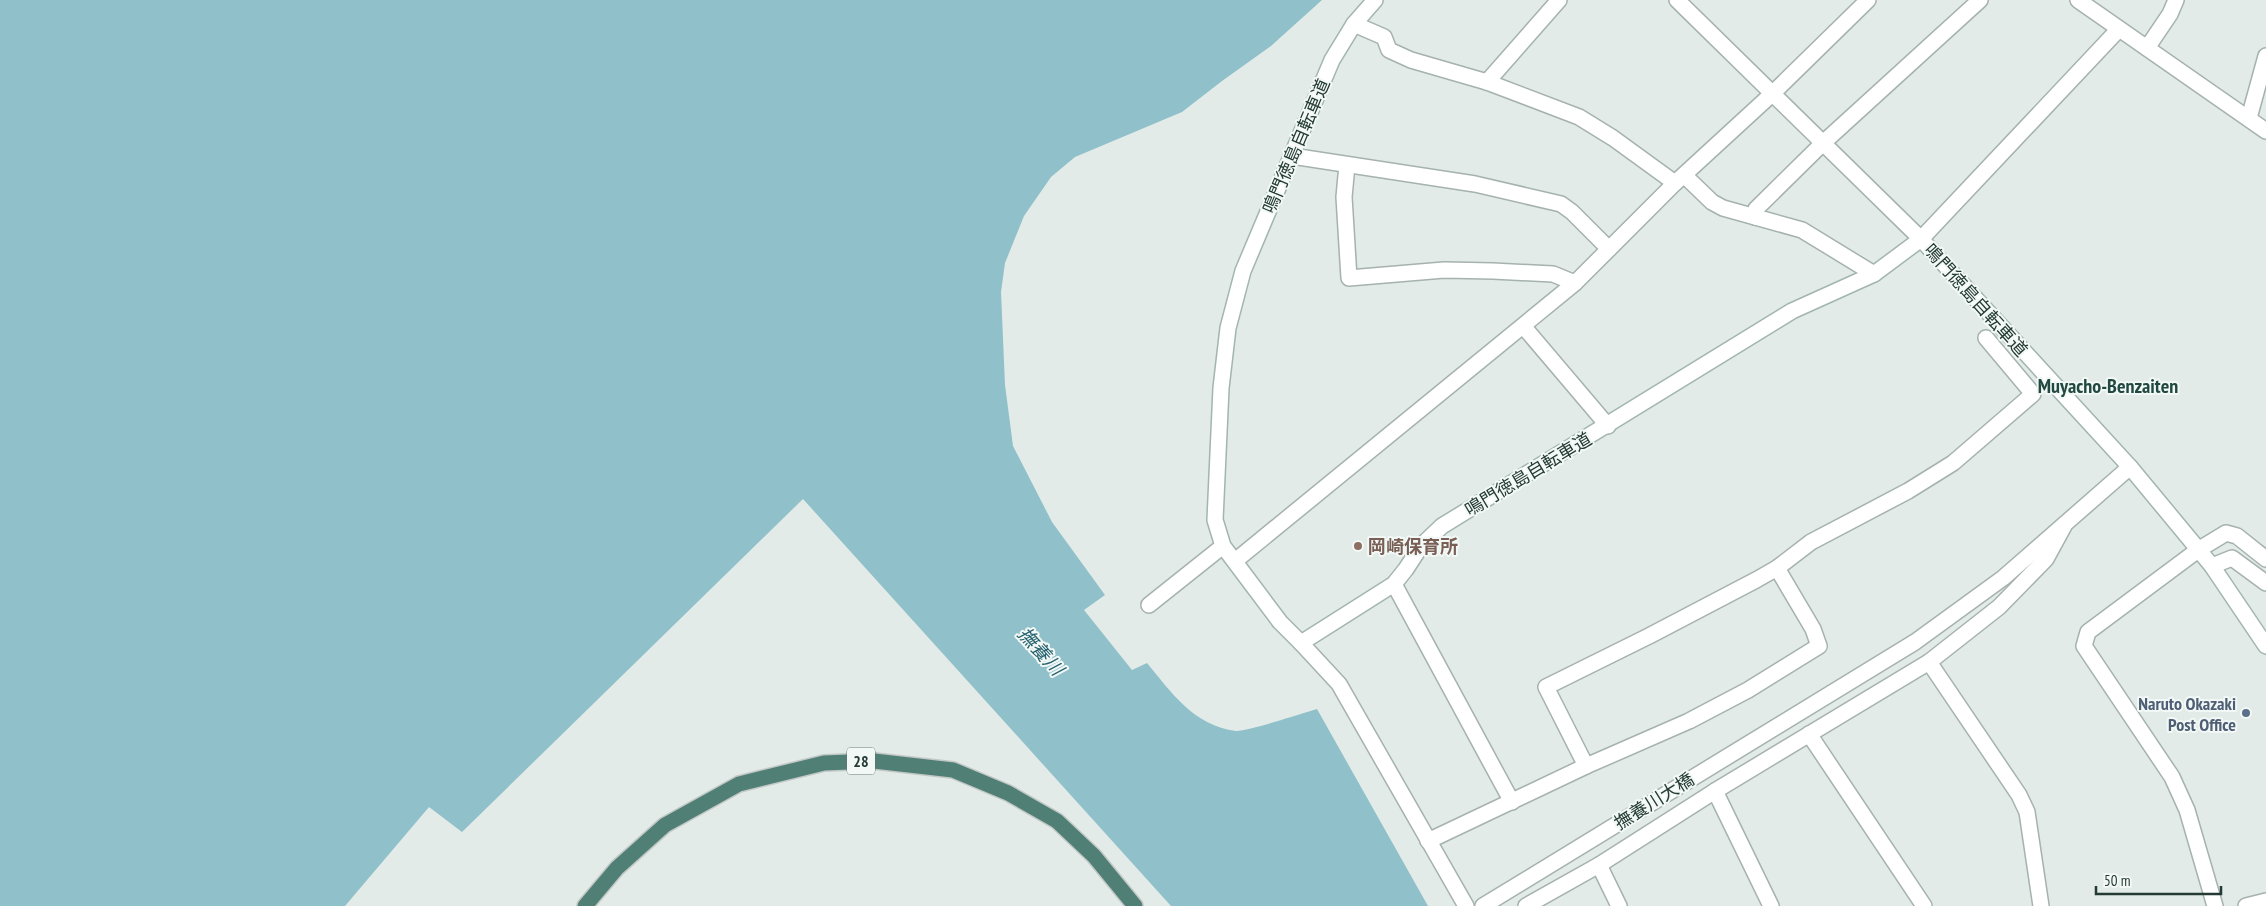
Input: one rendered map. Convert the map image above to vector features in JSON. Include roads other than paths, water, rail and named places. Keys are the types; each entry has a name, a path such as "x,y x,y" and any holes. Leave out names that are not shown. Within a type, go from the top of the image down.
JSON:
{"highway":[{"name":"28","path":"585,906 617,868 665,826 739,784 824,763 874,760 953,770 1008,793 1057,821 1094,856 1135,906"}],"street":[{"name":"鳴門徳島自転車道","path":"1375,0 1354,24 1332,60 1243,271 1228,328 1221,388 1215,520 1223,546 1280,622 1301,642 1394,584 1421,546 1442,526 1608,426 1792,311 1874,274 1921,239 2130,467 2212,566 2266,646"},
{"path":"1487,82 1559,0"},
{"path":"1677,0 1921,239 2119,29"},
{"path":"1235,561 1524,327 1575,283 1868,0"},
{"path":"1755,217 1756,209 1823,143 1980,0"},
{"path":"2078,0 2266,131"},
{"path":"2147,48 2170,14 2176,0"},
{"path":"1354,24 1384,37 1389,50 1410,60 1487,82 1579,117 1712,202 1724,208 1802,230 1874,274"},
{"path":"2249,118 2266,56"},
{"path":"1292,156 1475,184 1561,204 1572,212 1609,249"},
{"path":"1347,165 1344,197 1349,278 1444,270 1493,271 1554,274 1575,283"},
{"path":"1524,327 1608,426"},
{"path":"1586,766 1546,687 1649,636 1777,568 1811,542 1908,491 1953,463 2033,394 1986,338"},
{"name":"撫養川大橋","path":"1483,906 1915,642 2004,578 2130,467"},
{"path":"1526,906 1599,866 1715,791 1929,662 1999,607 2046,559 2065,525"},
{"path":"2215,906 2187,810 2172,777 2084,646 2088,632 2198,550 2226,533 2237,536 2266,559"},
{"path":"1149,605 1223,546"},
{"path":"2212,566 2232,558 2266,583"},
{"path":"1428,841 1586,766 1689,721 1748,690 1819,646 1814,629 1777,568"},
{"path":"1394,584 1512,802"},
{"path":"1301,642 1339,684 1466,906"},
{"path":"1929,662 2019,795 2027,812 2041,906"},
{"path":"1809,734 1924,906"},
{"path":"1715,791 1771,906"},
{"path":"1599,866 1619,906"},
{"path":"2246,906 2266,901"}],"water":[{"name":"撫養川","path":"0,0 1322,0 1271,46 1182,112 1075,157 1051,177 1024,216 1005,263 1001,292 1005,385 1013,446 1052,522 1105,595 1084,610 1132,670 1147,663 1185,706 1196,715 1221,728 1242,731 1317,709 1428,906 1171,906 803,499 462,832 429,807 345,906 0,906"}],"place":[{"name":"岡崎保育所","path":"1358,546"},
{"name":"Naruto Okazaki Post Office","path":"2246,713"}],"district":[{"name":"Muyacho-Benzaiten","path":"2108,386"}]}
